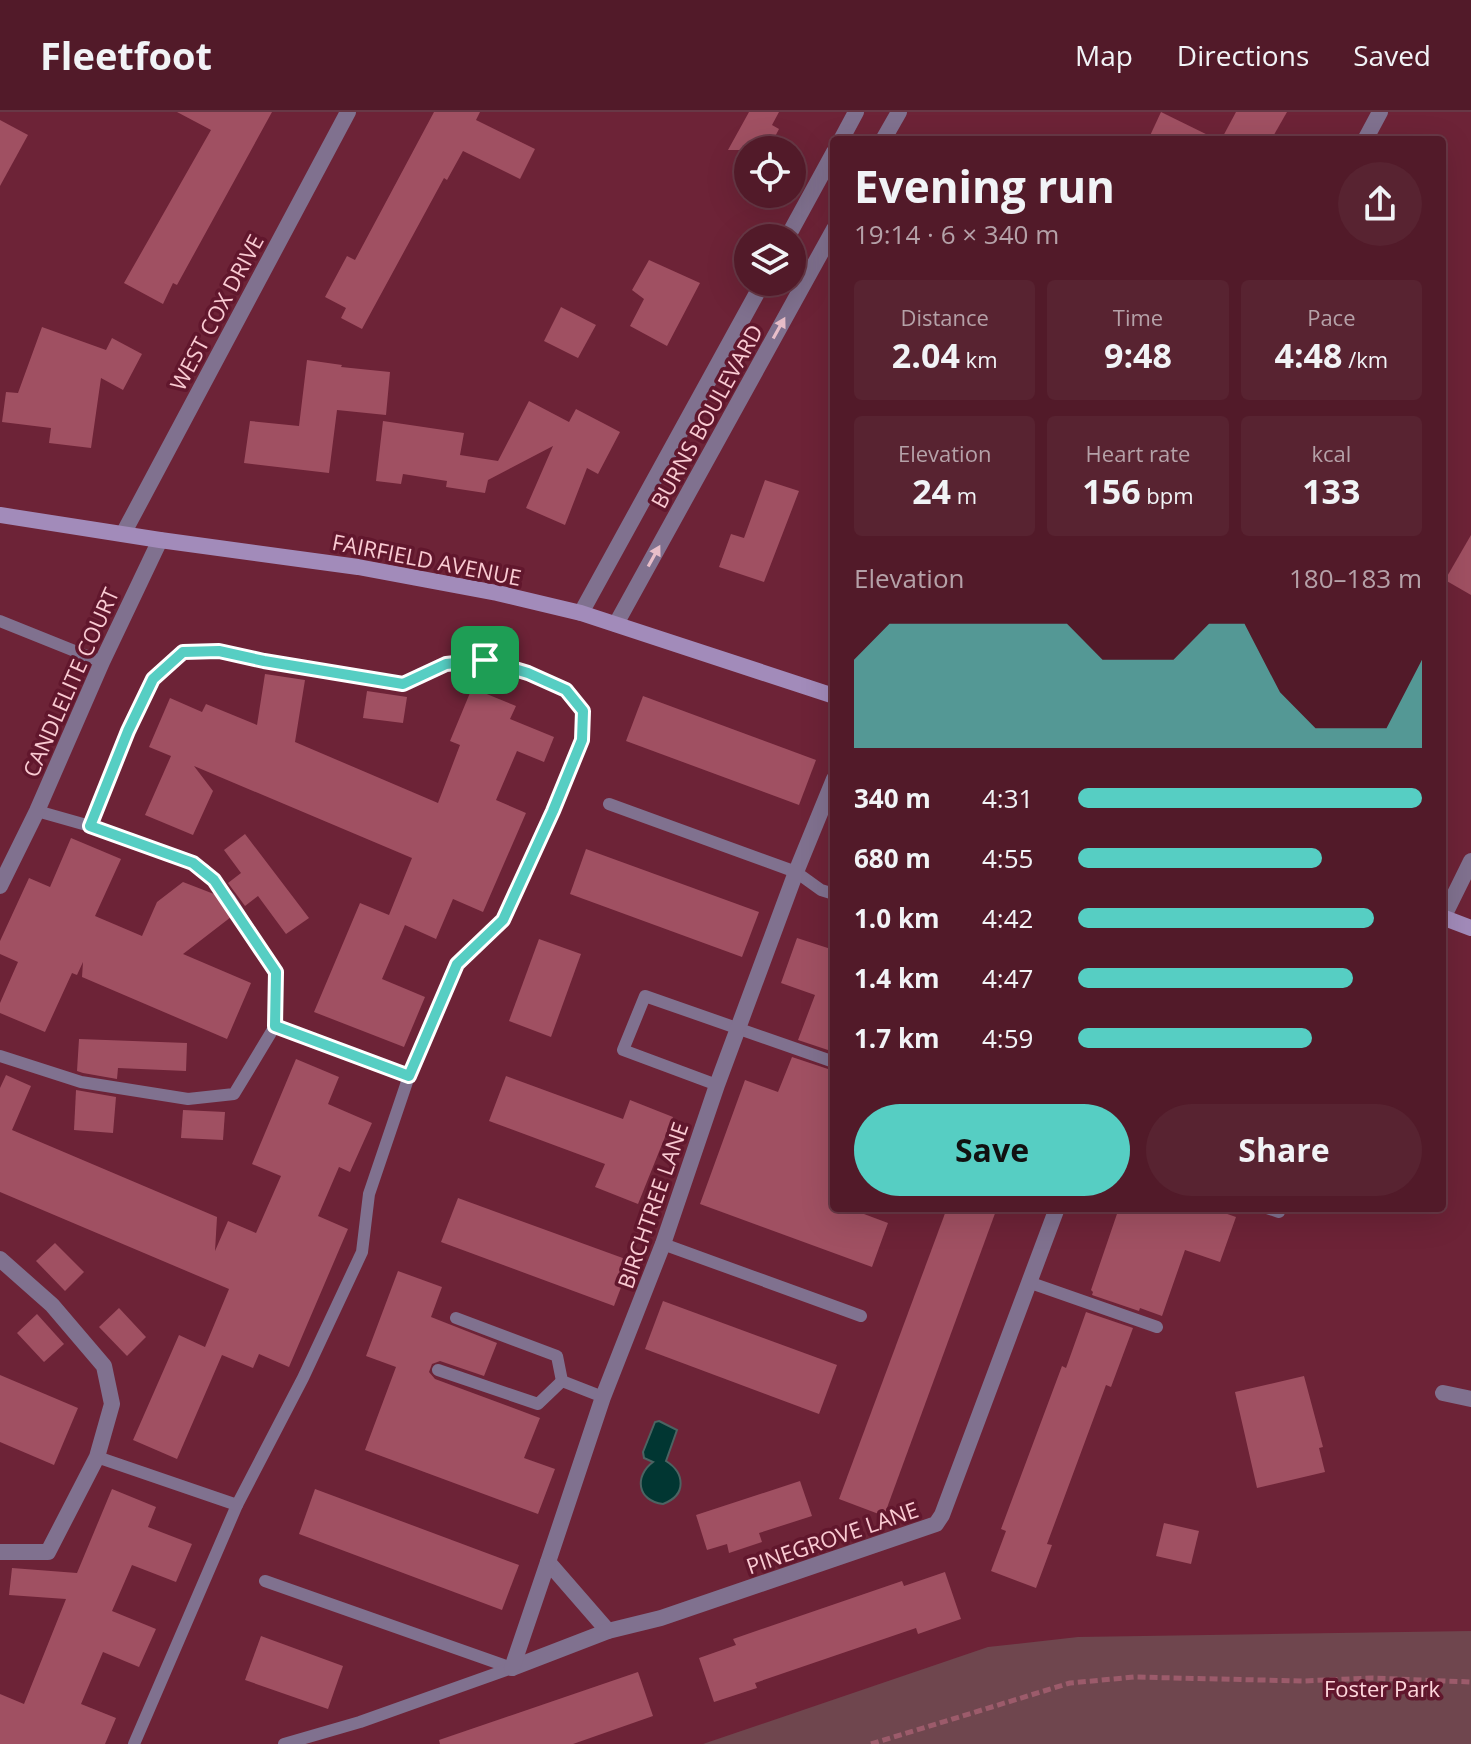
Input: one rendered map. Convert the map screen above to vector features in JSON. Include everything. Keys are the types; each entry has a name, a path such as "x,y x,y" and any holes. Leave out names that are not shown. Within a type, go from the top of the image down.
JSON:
{"main road":[{"name":"FAIRFIELD AVENUE","path":"0,515 358,567 497,593 581,613 830,695"},
{"path":"1446,918 1471,928"}],"street":[{"name":"WEST COX DRIVE","path":"123,534 348,112"},
{"path":"843,136 856,112"},
{"path":"885,136 899,112"},
{"path":"1367,136 1380,112"},
{"path":"795,224 830,159"},
{"name":"BURNS BOULEVARD","path":"616,624 830,236"},
{"name":"BURNS BOULEVARD","path":"581,613 755,296"},
{"name":"CANDLELITE COURT","path":"1,881 37,811 160,540"},
{"name":"BIRCHTREE LANE","path":"512,1668 603,1397 663,1244 717,1085 796,872 830,789"},
{"path":"1446,911 1471,861"},
{"name":"PINEGROVE LANE","path":"512,1668 608,1631 661,1618 936,1524 1031,1283 1056,1212"},
{"path":"0,1259 52,1305 104,1366 112,1404 97,1457 48,1552 0,1552"},
{"path":"1443,1393 1471,1399"},
{"path":"548,1562 608,1631"}],"lane":[{"path":"0,621 102,662"},
{"path":"90,826 128,731 153,679 183,652 219,651 403,684 446,664 485,660 528,673 566,690 583,711 582,740 503,920 457,964 409,1076 369,1194 362,1252 303,1378 237,1505 134,1744"},
{"path":"609,804 796,872 830,893"},
{"path":"0,1056 81,1082 188,1099 234,1094 275,1026 276,972 214,880 193,863 90,826 37,811"},
{"path":"717,1085 623,1050 645,996 830,1061"},
{"path":"275,1026 409,1076"},
{"path":"663,1244 861,1316"},
{"path":"1031,1283 1157,1327"},
{"path":"456,1318 557,1356 562,1381"},
{"path":"438,1370 538,1404 562,1381"},
{"path":"562,1381 603,1397"},
{"path":"97,1457 237,1505"},
{"path":"265,1581 512,1668"},
{"path":"284,1744 360,1722 512,1668"}],"path":[{"path":"871,1744 1070,1683 1134,1677 1303,1681 1372,1678 1471,1682"}],"green space":[{"name":"Foster Park","path":"1471,1631 1471,1744 703,1744 988,1647 1078,1637"}],"water":[{"path":"655,1422 677,1430 666,1461 677,1472 681,1484 676,1495 663,1504 648,1498 641,1487 643,1474 653,1462 644,1458 643,1452"}],"building":[{"path":"177,112 272,112 177,285 173,283 163,304 124,283 211,130"},
{"path":"434,112 480,112 476,120 535,149 520,179 463,151 447,180 444,178 362,329 341,318 346,308 325,297 347,256 355,260"},
{"path":"749,112 779,112 772,125 779,129 775,136 736,136"},
{"path":"1161,112 1210,136 1150,136"},
{"path":"1236,112 1287,112 1273,136 1223,136"},
{"path":"0,120 28,135 0,186"},
{"path":"649,260 700,283 667,346 630,326 644,299 632,290"},
{"path":"561,307 596,325 578,358 544,341"},
{"path":"42,327 106,350 112,338 142,354 123,390 101,378 91,448 49,443 51,428 2,422 6,392 18,393"},
{"path":"307,360 390,372 386,415 337,410 329,473 244,463 250,421 299,426"},
{"path":"529,401 569,422 576,409 620,432 598,474 587,468 565,525 526,508 553,446 488,480 485,493 446,487 447,481 403,474 401,484 376,481 383,421 464,433 460,455 498,461"},
{"path":"765,480 799,491 764,582 719,567 731,534 744,538"},
{"path":"1471,535 1471,595 1446,578"},
{"path":"265,674 305,680 295,742 438,803 460,745 450,741 472,688 516,706 510,719 554,737 544,762 517,751 496,800 526,813 483,912 453,899 436,939 405,925 382,979 425,997 404,1047 314,1012 360,903 389,915 412,858 194,766 213,791 193,835 145,815 171,756 149,747 170,698 202,712 206,704 257,725"},
{"path":"367,691 407,697 403,723 363,718"},
{"path":"643,696 816,760 799,805 626,741"},
{"path":"245,834 309,918 286,934 258,896 245,906 228,883 241,873 224,850"},
{"path":"71,838 121,859 95,916 142,936 157,902 183,882 214,894 223,904 231,917 183,954 251,983 227,1039 82,977 83,962 77,975 72,973 45,1032 0,1013 0,1003 18,962 0,954 0,941 29,878 50,887"},
{"path":"586,849 759,912 742,957 570,894"},
{"path":"797,938 830,949 830,1051 798,1040 815,995 781,983"},
{"path":"539,939 581,954 551,1037 509,1021"},
{"path":"79,1039 187,1043 186,1071 118,1068 117,1079 83,1073 77,1071"},
{"path":"792,1057 830,1070 830,1212 859,1212 888,1223 872,1267 700,1204 745,1080 778,1092"},
{"path":"296,1059 339,1077 328,1104 372,1123 350,1172 339,1167 318,1216 348,1229 289,1367 259,1354 253,1368 222,1355 177,1459 133,1440 179,1335 205,1347 229,1289 0,1192 0,1088 6,1075 31,1086 12,1130 217,1217 215,1251 228,1221 256,1233 281,1176 252,1164"},
{"path":"506,1076 623,1119 630,1100 673,1117 638,1204 595,1187 605,1164 489,1121"},
{"path":"76,1090 116,1097 113,1133 74,1130"},
{"path":"183,1110 225,1112 223,1140 181,1138"},
{"path":"458,1198 631,1261 614,1306 441,1242"},
{"path":"946,1212 996,1212 884,1516 839,1499"},
{"path":"1118,1212 1222,1212 1236,1217 1220,1262 1185,1250 1162,1316 1092,1295 1091,1290"},
{"path":"55,1243 84,1272 65,1291 36,1261"},
{"path":"398,1271 442,1287 431,1317 497,1343 484,1376 440,1361 432,1364 429,1372 435,1379 540,1418 524,1458 555,1469 538,1514 365,1450 396,1367 366,1356"},
{"path":"663,1301 837,1365 819,1414 645,1349"},
{"path":"119,1308 146,1337 127,1356 99,1327"},
{"path":"1086,1312 1133,1328 1111,1387 1106,1385 1047,1544 1052,1545 1036,1588 991,1571 1006,1531 1001,1529 1062,1366 1066,1368"},
{"path":"37,1314 64,1344 44,1362 17,1333"},
{"path":"0,1375 78,1408 54,1465 0,1442"},
{"path":"1304,1376 1323,1447 1319,1448 1325,1472 1257,1488 1235,1392"},
{"path":"800,1481 812,1516 759,1533 762,1542 729,1553 727,1544 707,1550 696,1515"},
{"path":"112,1489 156,1507 148,1527 192,1544 176,1582 132,1565 112,1611 156,1629 139,1667 103,1652 81,1704 116,1718 105,1744 0,1744 0,1694 24,1704 66,1599 9,1595 12,1568 77,1573"},
{"path":"315,1489 519,1565 502,1610 299,1534"},
{"path":"1164,1523 1199,1531 1191,1564 1156,1556"},
{"path":"945,1572 961,1619 918,1634 916,1628 755,1683 757,1688 714,1702 699,1658 736,1645 733,1639 902,1581 904,1586"},
{"path":"261,1636 343,1666 328,1709 245,1680"},
{"path":"638,1672 653,1716 573,1744 440,1744 439,1740"}],"route":[{"path":"219,651 403,684 446,664 485,660 528,673 566,690 583,711 582,740 503,920 457,964 409,1076 275,1026 276,972 230,899 204,869 90,826 128,731 153,679 183,652 219,651"}]}
